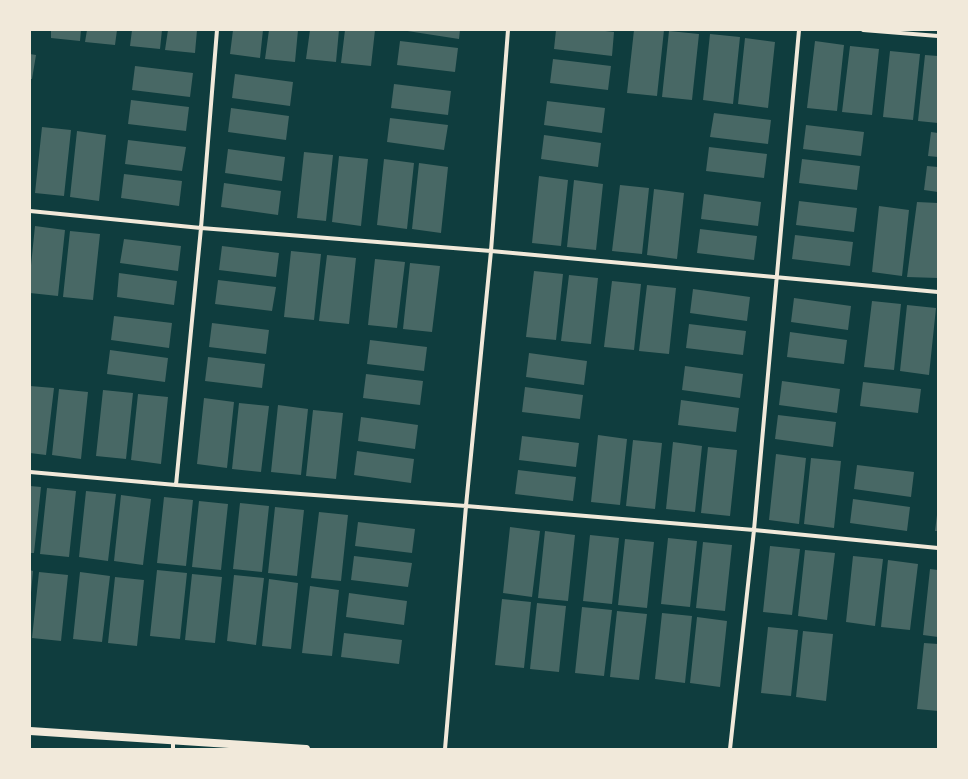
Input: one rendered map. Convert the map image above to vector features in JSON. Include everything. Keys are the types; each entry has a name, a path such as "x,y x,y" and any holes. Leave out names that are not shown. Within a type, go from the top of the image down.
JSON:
{"main road":[{"path":"30,731 173,745 306,749"}],"street":[{"path":"176,485 201,228 217,30"},
{"path":"446,749 466,506 491,251 508,30"},
{"path":"730,749 754,530 799,30"},
{"path":"863,30 938,36"},
{"path":"30,211 201,228 491,251 938,292"},
{"path":"30,472 176,485 466,506 754,530 938,548"}],"building":[{"path":"51,30 81,30 80,41 51,38"},
{"path":"87,30 117,30 115,45 85,42"},
{"path":"132,30 162,30 160,49 130,46"},
{"path":"168,30 197,30 195,53 165,50"},
{"path":"233,30 263,30 260,58 230,54"},
{"path":"269,30 298,30 295,62 265,59"},
{"path":"310,30 339,30 336,62 306,59"},
{"path":"345,30 375,30 371,66 341,63"},
{"path":"401,30 460,30 459,39"},
{"path":"556,30 597,30 614,32 612,56 554,49"},
{"path":"634,30 664,30 657,96 627,93"},
{"path":"669,31 699,34 692,100 662,97"},
{"path":"710,34 740,37 733,104 703,100"},
{"path":"745,38 775,42 768,108 738,104"},
{"path":"400,41 458,48 455,72 397,65"},
{"path":"815,41 844,45 837,111 807,108"},
{"path":"850,46 879,49 872,115 842,112"},
{"path":"890,51 920,54 913,120 883,117"},
{"path":"30,54 36,55 32,79 30,79"},
{"path":"925,55 938,56 938,123 918,121"},
{"path":"553,59 611,66 608,90 550,83"},
{"path":"135,66 193,73 190,97 132,90"},
{"path":"235,74 293,82 290,106 232,98"},
{"path":"394,84 451,91 448,115 391,108"},
{"path":"131,100 189,107 186,131 128,124"},
{"path":"547,101 605,108 602,133 544,125"},
{"path":"231,108 289,116 286,140 228,132"},
{"path":"714,113 771,120 768,144 710,137"},
{"path":"390,118 448,125 444,150 387,142"},
{"path":"806,125 864,132 861,156 803,149"},
{"path":"42,127 71,130 64,196 35,193"},
{"path":"77,131 106,135 99,201 70,197"},
{"path":"931,132 938,133 938,157 928,156"},
{"path":"544,135 601,143 598,167 541,159"},
{"path":"128,140 186,147 182,171 125,164"},
{"path":"709,147 767,154 764,178 706,171"},
{"path":"228,149 285,157 282,181 225,173"},
{"path":"304,152 333,155 326,221 297,218"},
{"path":"339,156 368,159 361,226 332,222"},
{"path":"384,159 414,163 407,229 377,225"},
{"path":"802,159 860,166 857,190 799,183"},
{"path":"419,163 448,167 441,233 412,229"},
{"path":"927,166 938,167 938,192 924,190"},
{"path":"124,174 182,181 179,206 121,198"},
{"path":"539,176 568,180 561,246 532,243"},
{"path":"574,180 603,184 596,250 567,247"},
{"path":"224,183 281,191 278,215 221,207"},
{"path":"620,185 649,188 642,254 612,251"},
{"path":"654,189 684,193 677,259 647,255"},
{"path":"704,194 761,202 758,226 701,219"},
{"path":"799,201 857,208 854,232 796,225"},
{"path":"917,202 938,203 938,278 907,277"},
{"path":"879,206 909,210 902,276 872,272"},
{"path":"35,226 65,230 58,296 30,293 30,275"},
{"path":"700,229 757,236 754,260 697,253"},
{"path":"70,231 100,234 93,300 63,297"},
{"path":"795,235 853,242 850,266 792,259"},
{"path":"124,239 181,246 178,271 120,263"},
{"path":"222,246 279,253 276,277 219,270"},
{"path":"291,251 321,254 314,320 284,317"},
{"path":"327,255 356,258 349,324 319,321"},
{"path":"375,259 405,262 397,328 368,325"},
{"path":"410,263 440,266 432,332 403,329"},
{"path":"534,271 563,274 556,340 526,337"},
{"path":"119,273 177,281 174,305 117,297"},
{"path":"569,275 598,278 591,344 561,341"},
{"path":"218,280 276,287 272,311 215,304"},
{"path":"612,281 641,284 634,350 604,347"},
{"path":"647,285 676,288 669,354 639,351"},
{"path":"693,289 750,297 747,321 690,313"},
{"path":"794,298 851,306 848,330 791,322"},
{"path":"872,301 901,304 894,370 864,367"},
{"path":"907,305 936,308 929,375 900,371"},
{"path":"114,316 172,323 169,348 111,340"},
{"path":"212,323 269,330 266,354 209,347"},
{"path":"689,324 746,331 743,355 686,348"},
{"path":"790,332 847,340 844,364 787,357"},
{"path":"370,340 427,347 424,371 367,364"},
{"path":"110,350 168,358 165,382 107,374"},
{"path":"529,353 587,361 584,385 526,377"},
{"path":"208,357 265,364 262,388 205,381"},
{"path":"685,366 743,374 740,398 682,390"},
{"path":"366,374 423,381 420,405 363,398"},
{"path":"782,381 840,389 837,413 779,405"},
{"path":"863,382 921,389 918,413 860,406"},
{"path":"30,386 54,388 46,455 30,453"},
{"path":"525,387 583,395 580,419 522,412"},
{"path":"59,389 88,392 81,459 52,455"},
{"path":"103,390 133,393 126,459 96,456"},
{"path":"138,394 168,397 161,464 131,460"},
{"path":"204,398 234,402 227,468 197,464"},
{"path":"681,400 739,408 736,432 678,425"},
{"path":"239,403 269,406 261,472 232,469"},
{"path":"278,405 308,409 301,475 271,472"},
{"path":"313,410 343,413 336,479 306,476"},
{"path":"778,415 836,422 833,447 775,439"},
{"path":"361,417 418,425 415,449 358,441"},
{"path":"598,435 627,439 620,505 591,502"},
{"path":"522,436 579,443 576,467 519,460"},
{"path":"633,440 662,443 655,509 626,506"},
{"path":"673,442 702,446 695,512 666,509"},
{"path":"708,447 737,450 730,516 701,513"},
{"path":"357,451 414,459 411,483 354,475"},
{"path":"776,454 806,458 799,524 769,520"},
{"path":"811,458 841,461 834,528 804,524"},
{"path":"857,465 914,472 911,497 854,489"},
{"path":"518,470 576,477 573,501 515,494"},
{"path":"30,486 41,487 34,553 30,553"},
{"path":"47,488 76,491 69,557 40,554"},
{"path":"86,491 116,494 108,561 79,557"},
{"path":"121,495 151,499 143,565 114,561"},
{"path":"164,497 193,500 186,566 157,563"},
{"path":"853,499 910,507 907,531 850,523"},
{"path":"199,501 228,504 221,570 192,567"},
{"path":"240,503 269,506 262,572 233,569"},
{"path":"275,507 304,510 297,576 268,573"},
{"path":"319,512 348,515 341,581 311,578"},
{"path":"937,515 938,531 935,531"},
{"path":"358,522 415,529 412,553 355,546"},
{"path":"510,527 540,531 532,597 503,593"},
{"path":"545,531 575,535 568,601 538,598"},
{"path":"590,535 619,538 612,604 583,601"},
{"path":"668,538 697,541 690,607 661,604"},
{"path":"625,539 654,542 647,608 618,605"},
{"path":"703,542 732,545 725,611 696,608"},
{"path":"770,546 800,549 792,615 763,612"},
{"path":"805,550 835,553 827,620 798,616"},
{"path":"354,556 412,563 408,587 351,580"},
{"path":"853,556 883,559 875,626 846,622"},
{"path":"888,560 918,564 910,630 881,627"},
{"path":"930,569 938,570 938,637 923,635"},
{"path":"30,570 33,571 31,593 30,593"},
{"path":"157,570 187,573 180,639 150,636"},
{"path":"39,572 68,575 61,641 32,638"},
{"path":"80,572 110,576 102,642 73,639"},
{"path":"192,574 222,577 215,643 185,640"},
{"path":"234,575 264,578 256,645 227,641"},
{"path":"115,577 144,580 137,646 108,643"},
{"path":"269,579 298,583 291,649 262,646"},
{"path":"310,586 339,590 332,656 302,653"},
{"path":"349,593 407,601 404,625 346,617"},
{"path":"502,599 531,602 524,668 495,665"},
{"path":"537,603 566,606 559,672 530,669"},
{"path":"582,607 612,610 604,676 575,673"},
{"path":"617,611 647,614 639,680 610,677"},
{"path":"662,613 692,616 685,683 655,679"},
{"path":"697,617 727,621 720,687 690,683"},
{"path":"768,627 798,630 791,696 761,693"},
{"path":"803,631 833,634 826,701 796,697"},
{"path":"344,633 402,640 399,664 341,657"},
{"path":"924,643 938,644 938,711 917,709"}]}
